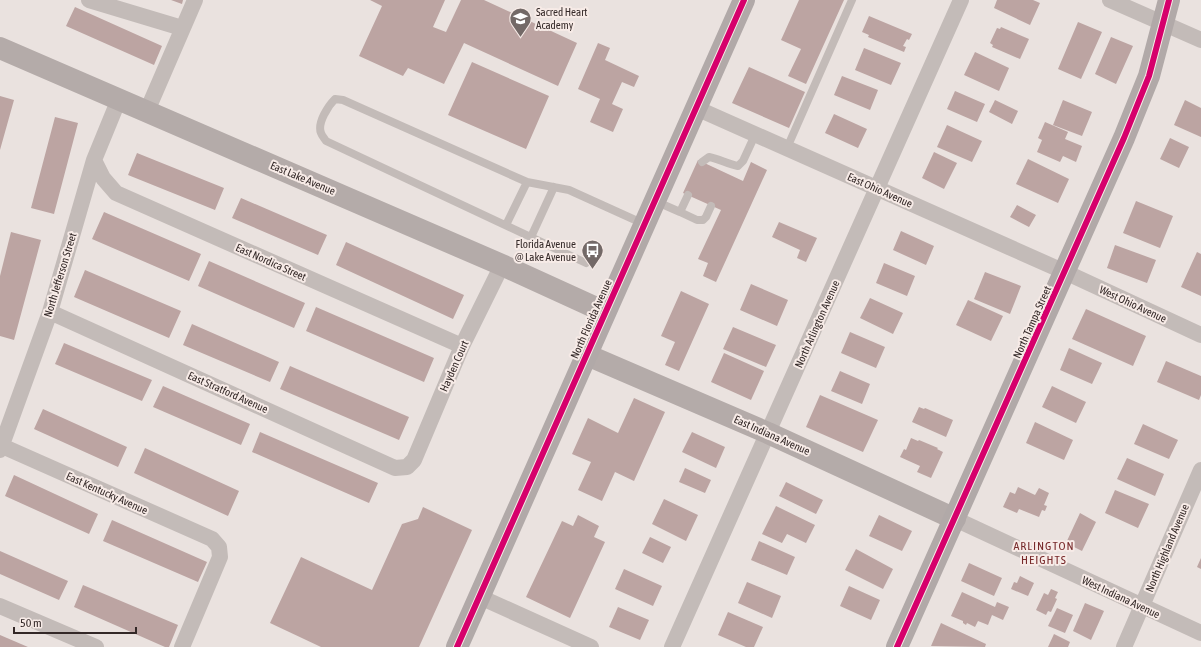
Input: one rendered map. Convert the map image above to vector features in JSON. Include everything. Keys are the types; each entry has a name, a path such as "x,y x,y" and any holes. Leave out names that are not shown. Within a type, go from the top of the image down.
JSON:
{"main road":[{"name":"North Florida Avenue","path":"457,647 744,0"},
{"name":"North Tampa Street","path":"898,647 1124,138 1149,76 1169,0"}],"street":[{"path":"89,0 182,28"},
{"path":"148,111 195,0"},
{"name":"North Arlington Avenue","path":"672,647 878,189 961,0"},
{"path":"1110,0 1201,40"},
{"name":"East Lake Avenue","path":"0,48 502,265 605,312"},
{"name":"North Jefferson Street","path":"1,448 50,312 94,160 119,99"},
{"name":"East Ohio Avenue","path":"696,108 1065,272"},
{"name":"East Nordica Street","path":"94,160 103,178 116,193 462,346"},
{"name":"Hayden Court","path":"407,467 414,460 462,346 502,265"},
{"name":"West Ohio Avenue","path":"1065,272 1201,335"},
{"name":"East Stratford Avenue","path":"50,312 395,468 407,467"},
{"name":"East Indiana Avenue","path":"587,355 768,433 955,519"},
{"name":"East Kentucky Avenue","path":"1,448 212,539 219,547 220,557 182,647"},
{"name":"North Highland Avenue","path":"1124,647 1201,470"},
{"name":"West Indiana Avenue","path":"955,519 1201,633"},
{"path":"480,597 591,647"},
{"path":"0,606 96,647"}],"lane":[{"path":"786,148 852,0"},
{"path":"586,263 326,141 321,134 320,125 329,106 335,99 342,100 527,182 569,190 644,224"},
{"path":"702,162 709,157 738,166 743,161 755,134"},
{"path":"726,173 729,164"},
{"path":"506,225 527,182"},
{"path":"531,237 554,187"},
{"path":"680,212 688,195"},
{"path":"655,201 697,220 702,220 706,217 711,206"}],"building":[{"path":"171,0 183,0 182,4"},
{"path":"370,0 445,0 433,27 446,32 461,0 484,0 577,43 558,86 464,43 444,84 408,68 403,76 359,56 382,6"},
{"path":"799,0 844,0 806,84 788,76 801,49 781,40"},
{"path":"997,0 1033,0 1040,3 1030,25 994,8"},
{"path":"75,7 162,46 154,65 66,26"},
{"path":"869,16 912,34 903,46 906,47 904,52 868,37 869,35 862,32"},
{"path":"1078,22 1102,32 1081,79 1058,69"},
{"path":"1001,27 1029,39 1020,59 992,47 993,45 990,43 997,28 1000,29"},
{"path":"1111,37 1133,46 1116,84 1095,74"},
{"path":"598,43 610,48 605,60 639,76 634,87 622,82 612,104 623,109 613,132 590,122 600,99 578,89"},
{"path":"864,48 901,63 891,85 855,70"},
{"path":"975,52 1009,68 999,91 964,75"},
{"path":"472,62 549,96 526,149 448,115"},
{"path":"749,67 805,92 789,128 732,103"},
{"path":"842,76 878,90 870,110 834,95"},
{"path":"955,91 985,104 977,122 947,109"},
{"path":"0,96 14,100 0,150"},
{"path":"995,100 1018,111 1012,124 989,112"},
{"path":"1063,100 1092,112 1082,136 1053,125"},
{"path":"1185,100 1201,108 1201,137 1174,125"},
{"path":"834,114 867,129 858,148 825,133"},
{"path":"55,117 78,123 54,214 31,208"},
{"path":"1045,122 1068,132 1065,139 1082,146 1076,162 1063,156 1060,162 1037,152 1042,140 1038,138"},
{"path":"947,125 982,141 972,162 937,147"},
{"path":"1170,138 1189,147 1179,168 1160,159"},
{"path":"934,152 957,163 944,189 922,178"},
{"path":"137,153 224,188 215,210 128,175"},
{"path":"1028,159 1069,179 1058,203 1016,184"},
{"path":"698,160 743,181 751,162 767,170 716,282 703,276 708,263 698,259 721,210 683,193"},
{"path":"241,198 327,235 318,255 232,218"},
{"path":"1136,201 1173,216 1160,248 1123,233"},
{"path":"1017,205 1036,215 1029,227 1010,217"},
{"path":"104,212 201,254 189,281 92,239"},
{"path":"779,222 817,238 806,262 797,258 800,250 772,237"},
{"path":"901,231 934,246 926,265 893,250"},
{"path":"11,232 41,240 14,340 0,336 0,276"},
{"path":"346,242 464,295 453,319 336,265"},
{"path":"1115,245 1156,260 1147,283 1107,268"},
{"path":"1197,252 1201,254 1201,296 1181,287"},
{"path":"209,261 305,303 294,328 198,286"},
{"path":"884,263 915,276 907,296 876,283"},
{"path":"85,270 181,311 169,338 74,297"},
{"path":"985,272 1021,286 1010,314 974,299"},
{"path":"751,284 788,300 777,326 740,310"},
{"path":"681,291 709,304 679,371 665,365 675,342 661,336"},
{"path":"870,298 903,313 893,334 860,318"},
{"path":"968,300 1003,316 991,341 956,325"},
{"path":"316,307 434,358 424,382 306,331"},
{"path":"1086,309 1146,336 1133,366 1072,339"},
{"path":"192,324 279,362 270,382 183,345"},
{"path":"733,327 776,345 766,367 723,349"},
{"path":"850,332 885,347 876,368 841,353"},
{"path":"64,343 152,380 142,401 55,364"},
{"path":"1069,348 1102,363 1092,384 1060,370"},
{"path":"724,353 764,371 751,400 711,382"},
{"path":"1166,361 1201,376 1201,395 1199,400 1157,382"},
{"path":"290,366 409,417 399,440 280,389"},
{"path":"840,371 870,384 862,404 831,391"},
{"path":"163,386 250,424 241,445 153,407"},
{"path":"1052,386 1086,402 1076,423 1042,407"},
{"path":"820,395 878,420 863,452 806,427"},
{"path":"634,398 665,412 634,481 615,472 602,501 578,490 591,462 572,454 588,418 618,433"},
{"path":"919,407 925,408 953,420 946,437 912,422"},
{"path":"43,409 127,447 118,467 34,429"},
{"path":"1035,422 1073,440 1064,460 1026,443"},
{"path":"1143,424 1178,440 1169,459 1134,444"},
{"path":"260,432 378,483 369,503 252,452"},
{"path":"692,432 725,447 716,468 682,452"},
{"path":"911,438 938,448 937,449 943,452 931,478 917,472 920,466 900,457 904,449 906,450"},
{"path":"145,448 239,491 228,516 134,473"},
{"path":"1127,458 1164,474 1155,496 1117,479"},
{"path":"685,468 711,480 705,493 679,482"},
{"path":"14,475 98,514 89,534 5,496"},
{"path":"786,482 823,500 816,514 779,496"},
{"path":"1018,487 1035,495 1039,488 1049,493 1044,505 1047,506 1045,511 1042,510 1039,517 1019,509 1017,513 1003,507 1010,492 1015,494"},
{"path":"1115,490 1149,504 1138,528 1105,513"},
{"path":"664,499 698,515 686,541 652,524"},
{"path":"776,506 815,525 806,543 787,534 782,543 762,534"},
{"path":"423,507 472,530 419,647 321,647 270,623 301,557 372,590 402,524 418,519"},
{"path":"1080,513 1096,522 1082,551 1066,543"},
{"path":"578,515 599,526 594,537 605,542 570,618 526,597 562,521 573,526"},
{"path":"879,515 912,531 902,551 869,536"},
{"path":"112,520 207,562 198,582 103,541"},
{"path":"650,537 671,547 663,563 642,553"},
{"path":"759,541 795,557 787,575 751,560"},
{"path":"856,549 893,569 883,589 845,570"},
{"path":"0,551 68,581 59,600 0,574"},
{"path":"1201,558 1201,569 1197,567"},
{"path":"969,563 1002,578 994,596 961,581"},
{"path":"624,569 662,586 653,606 615,589"},
{"path":"1020,576 1034,583 1028,596 1011,589 1014,582 1017,583"},
{"path":"747,582 781,596 772,618 738,603"},
{"path":"83,585 178,625 169,647 165,647 74,607"},
{"path":"849,586 880,600 871,620 840,606"},
{"path":"1051,589 1058,592 1055,598 1057,599 1051,612 1048,611 1046,615 1036,610 1044,593 1048,595"},
{"path":"962,592 995,607 997,602 1009,607 1003,620 992,615 988,625 978,621 975,627 967,623 966,625 963,621 951,616"},
{"path":"1085,603 1104,611 1091,640 1073,631"},
{"path":"618,607 649,620 640,640 609,627"},
{"path":"1057,608 1073,615 1065,633 1048,626"},
{"path":"728,612 763,627 754,647 746,647 718,635"},
{"path":"941,623 986,644 985,647 931,646"},
{"path":"1054,634 1070,642 1068,647 1048,647"},
{"path":"0,635 28,647 0,647"}],"cycle path":[{"path":"457,647 744,0"},
{"path":"897,647 1124,138 1149,76 1169,0"}],"place":[{"name":"Sacred Heart Academy","path":"520,38"},
{"name":"Florida Avenue @ Lake Avenue","path":"592,270"}],"district":[{"name":"ARLINGTON HEIGHTS","path":"1044,553"}]}
